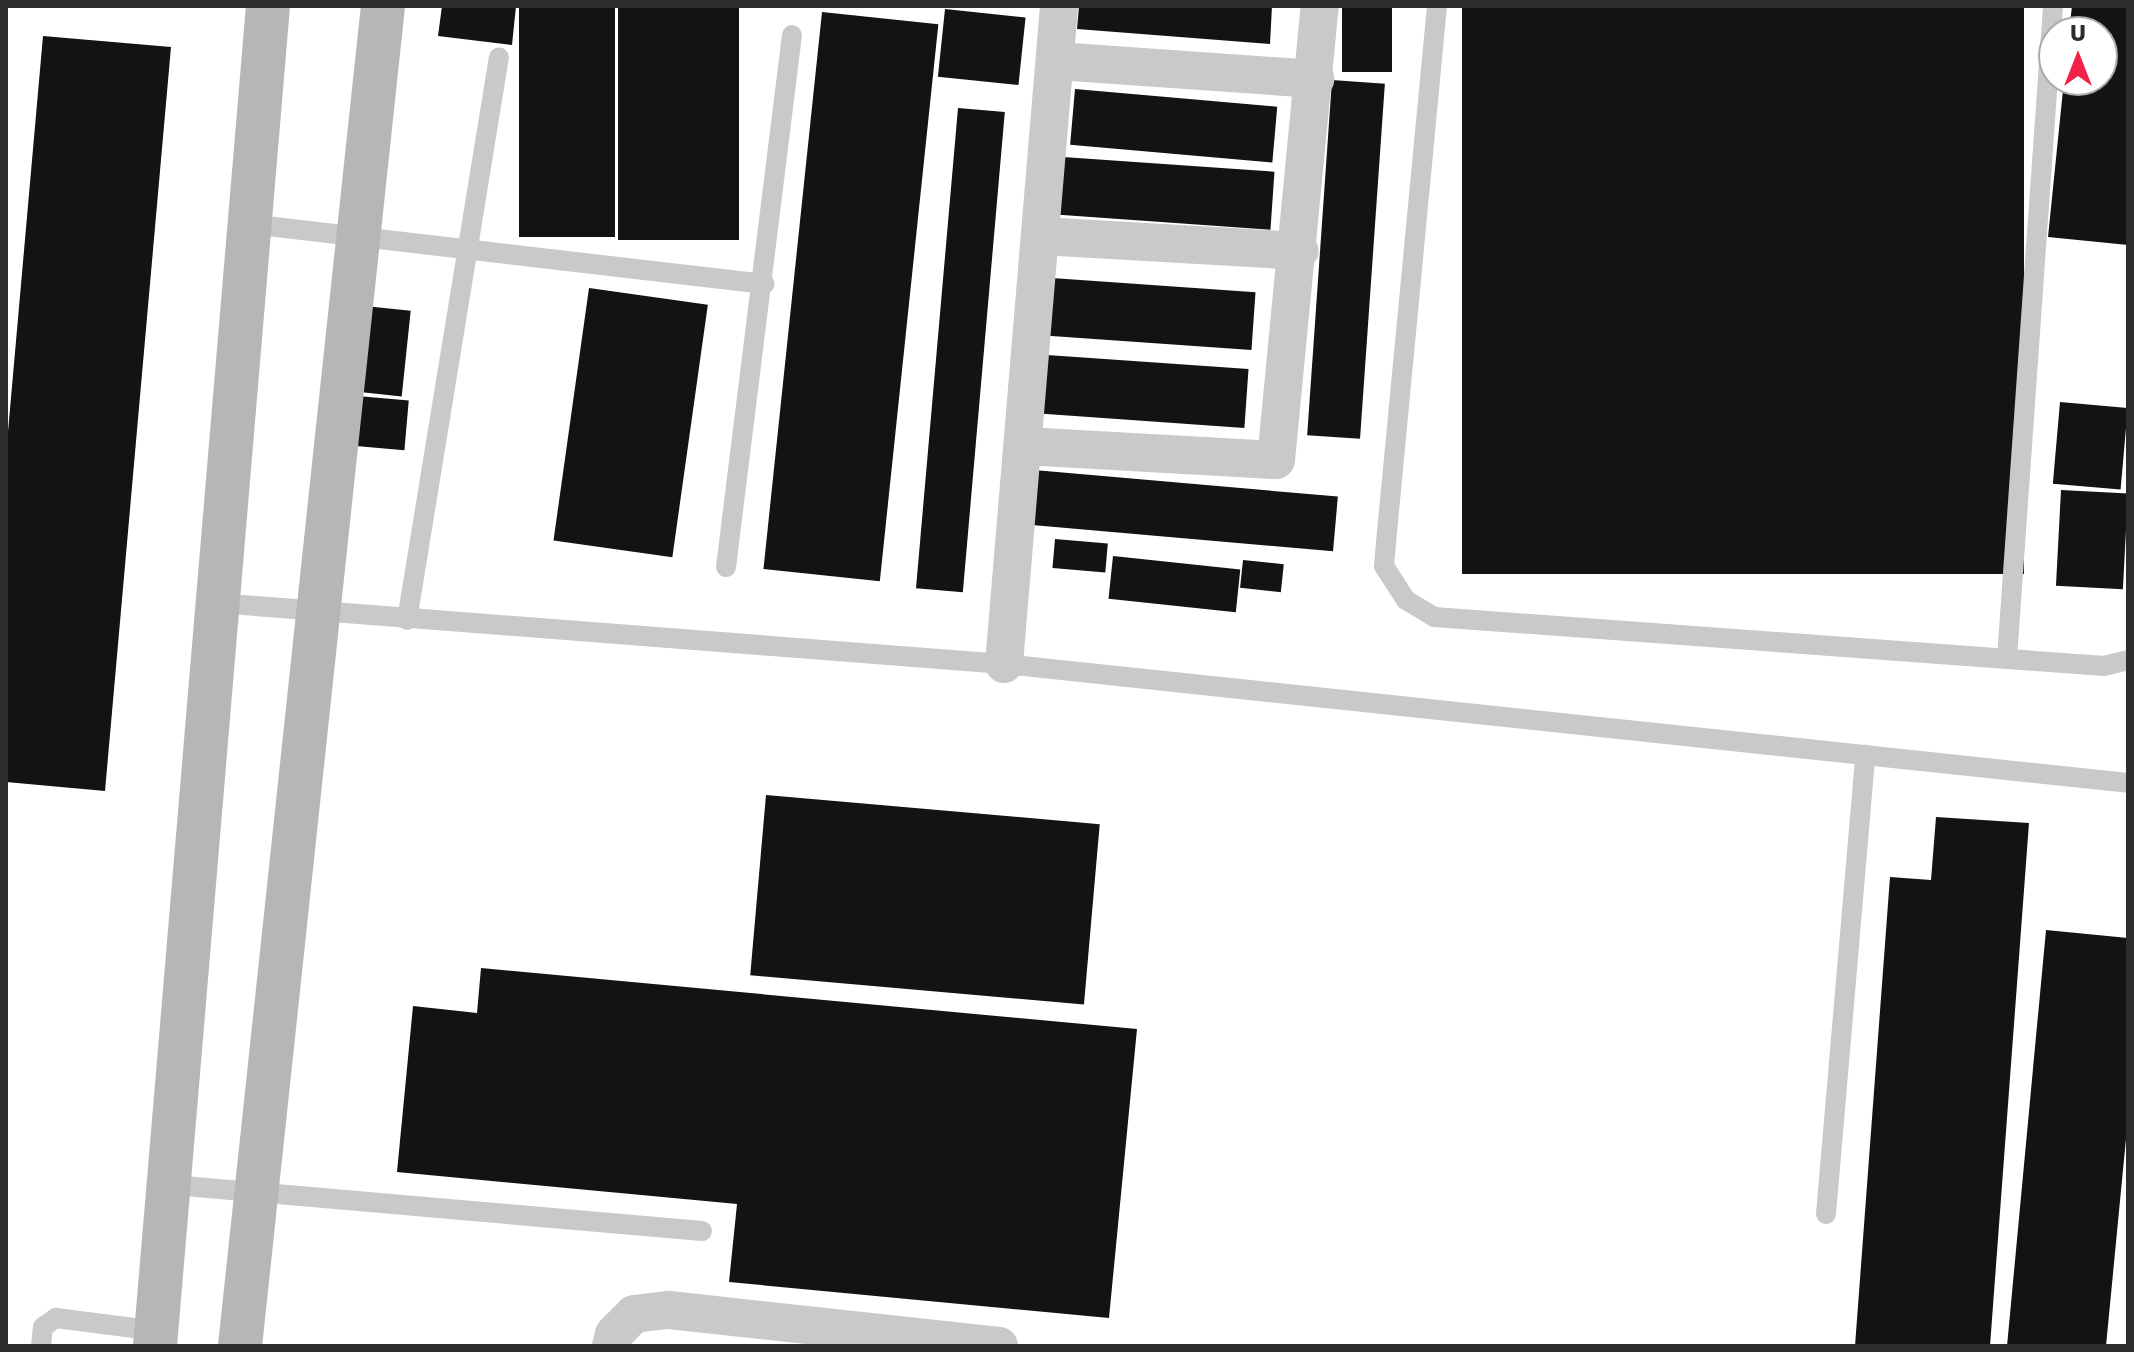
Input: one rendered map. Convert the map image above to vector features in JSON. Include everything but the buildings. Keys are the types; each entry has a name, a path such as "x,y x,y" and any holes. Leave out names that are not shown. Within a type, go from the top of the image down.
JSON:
{"street":[{"path":"156,1339 173,1185 217,603 268,6"},
{"path":"240,1346 383,6"},
{"path":"1004,664 1057,61 1059,6"},
{"path":"1024,446 1276,460 1300,251 1320,6"},
{"path":"1057,61 1315,79"},
{"path":"1041,236 1300,251"},
{"path":"611,1346 614,1334 634,1314 669,1310 999,1346"}],"lane":[{"path":"1437,6 1384,566 1406,600 1434,617 2104,666 2128,660"},
{"path":"2007,658 2053,6"},
{"path":"726,567 765,284 792,35"},
{"path":"407,620 471,248 499,57"},
{"path":"250,224 765,284"},
{"path":"217,603 1004,664 2128,783"},
{"path":"1826,1214 1865,755"},
{"path":"173,1185 702,1231"},
{"path":"41,1346 43,1327 56,1318 156,1339"}]}
